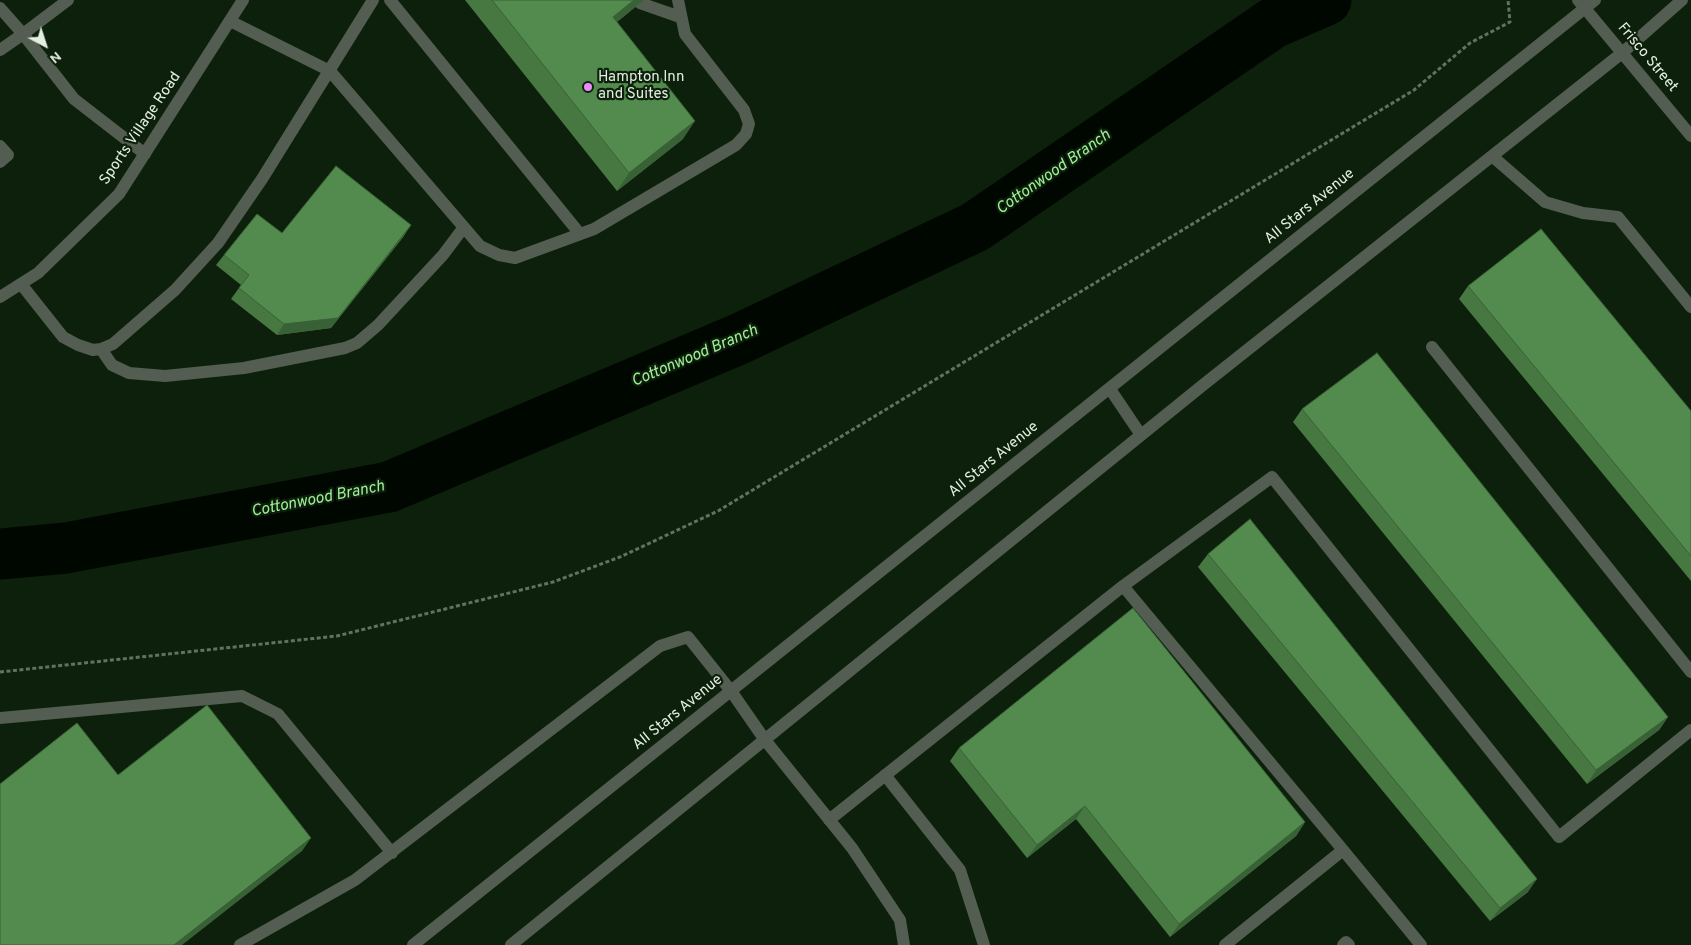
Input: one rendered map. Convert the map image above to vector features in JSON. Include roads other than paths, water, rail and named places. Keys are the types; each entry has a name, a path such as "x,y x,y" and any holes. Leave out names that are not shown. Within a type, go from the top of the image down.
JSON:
{"street":[{"path":"0,50 68,0"},
{"name":"Sports Village Road","path":"0,297 38,273 120,194 243,0"},
{"path":"21,284 62,336 78,345 93,350 102,349 113,344 175,290 218,242 262,180 373,0"},
{"path":"390,0 580,234"},
{"path":"230,21 330,71 480,246 499,255 515,258 594,229 736,146 746,134 749,124 744,110 685,34 678,0"},
{"path":"511,945 1141,435 1622,53 1682,0"},
{"path":"640,3 680,17"},
{"name":"Frisco Street","path":"1586,3 1622,53 1691,136"},
{"name":"All Stars Avenue","path":"413,945 1110,389 1586,3"},
{"path":"0,8 74,99 145,154"},
{"path":"0,146 8,155 0,162"},
{"path":"1492,156 1545,202 1583,213 1618,217 1691,307"},
{"path":"102,349 112,365 129,373 165,376 244,368 346,348 357,343 378,325 444,255 464,227"},
{"path":"1432,347 1691,672"},
{"path":"1110,389 1141,435"},
{"path":"829,820 1122,586 1272,477 1559,837 1691,730"},
{"path":"1122,586 1421,945"},
{"path":"240,945 355,880 660,646 688,637 732,691 765,740 852,848 900,920 904,945"},
{"path":"0,718 242,696 278,714 392,853"},
{"path":"885,775 960,870 984,945"},
{"path":"1225,945 1343,850"},
{"path":"1343,945 1346,942 1349,945"}],"waterway":[{"name":"Cottonwood Branch","path":"0,554 66,548 389,487 739,339 975,227 1273,23 1326,0"}],"place":[{"name":"Hampton Inn and Suites","path":"588,87"}]}
